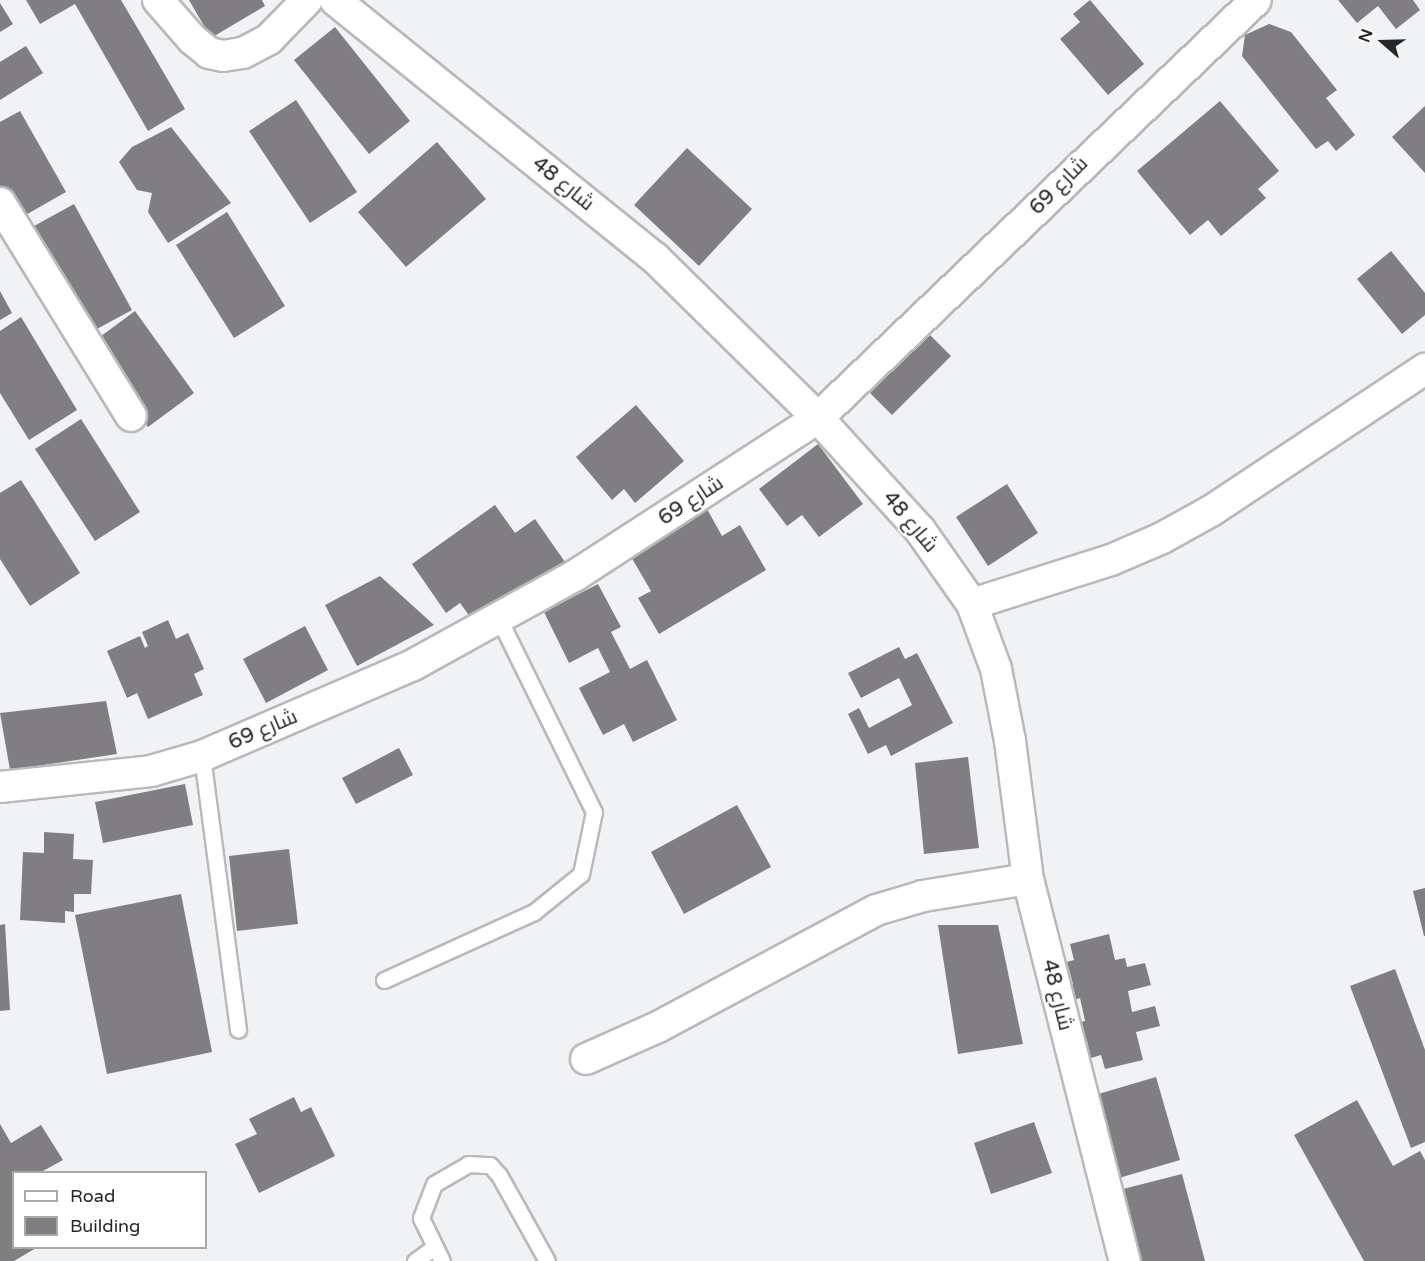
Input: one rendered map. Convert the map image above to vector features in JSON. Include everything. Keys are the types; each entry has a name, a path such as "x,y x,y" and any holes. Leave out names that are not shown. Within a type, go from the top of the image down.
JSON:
{"street":[{"path":"158,0 192,39 209,53 223,56 243,52 269,39 307,0"},
{"name":"شارع 48","path":"335,0 655,258 818,418 920,530 975,611 996,669 1010,741 1028,879 1125,1261"},
{"name":"شارع 69","path":"0,787 151,771 202,756 413,665 500,621 818,418 1256,0"},
{"path":"0,203 131,416"},
{"path":"975,611 1111,560 1162,538 1211,511 1425,369"},
{"path":"975,611 1116,574 1168,551 1219,523 1425,387"},
{"path":"586,1059 658,1027 876,910 924,896 1028,879"}],"lane":[{"path":"384,980 534,912 581,874 594,812 500,621"},
{"path":"202,756 238,1030"},
{"path":"442,1261 433,1248 421,1218 434,1185 468,1164 490,1164 547,1261"},
{"path":"414,1261 433,1248"}],"building":[{"path":"26,0 121,0 185,109 148,131 75,4 40,24"},
{"path":"189,0 262,0 265,6 211,38"},
{"path":"1090,0 1144,64 1108,95 1060,39 1080,22 1073,14"},
{"path":"1338,0 1413,0 1420,10 1396,29 1378,6 1357,23"},
{"path":"0,3 13,24 0,32"},
{"path":"1269,24 1291,32 1337,90 1326,98 1355,135 1336,151 1328,141 1316,149 1242,56 1245,35"},
{"path":"335,27 410,121 369,154 294,60"},
{"path":"26,46 43,73 0,100 0,62"},
{"path":"296,100 357,192 310,223 249,131"},
{"path":"1220,101 1279,171 1258,189 1266,198 1221,236 1208,220 1190,235 1137,171"},
{"path":"1425,106 1425,173 1392,137"},
{"path":"20,111 66,192 15,221 0,195 0,122"},
{"path":"171,127 231,203 168,243 148,212 152,193 137,190 119,162 132,147"},
{"path":"437,142 486,199 406,267 358,212"},
{"path":"687,148 752,209 699,266 634,205"},
{"path":"74,204 132,310 82,337 25,231"},
{"path":"227,212 285,306 234,338 176,245"},
{"path":"1391,251 1425,293 1425,315 1402,334 1357,279"},
{"path":"0,291 12,313 0,320"},
{"path":"135,311 194,393 148,427 89,345"},
{"path":"21,317 77,410 29,440 0,393 0,331"},
{"path":"922,327 951,356 892,415 863,386"},
{"path":"636,405 684,461 635,503 624,489 612,500 576,457"},
{"path":"81,419 140,512 95,541 35,449"},
{"path":"818,444 863,504 819,537 802,515 787,526 759,489"},
{"path":"21,480 80,573 30,606 0,559 0,493"},
{"path":"1007,484 1038,533 988,566 956,517"},
{"path":"495,505 515,533 535,519 565,562 476,625 460,603 446,613 412,564"},
{"path":"707,509 722,536 740,525 766,570 659,634 638,598 651,591 630,555"},
{"path":"380,576 434,625 357,666 325,605"},
{"path":"598,584 621,627 611,632 630,669 647,660 677,720 633,742 624,724 603,735 579,688 610,672 598,648 569,663 544,612"},
{"path":"168,620 176,639 188,633 204,669 194,674 203,695 148,719 137,693 127,698 107,651 140,636 145,648 148,646 142,632"},
{"path":"305,626 328,670 266,703 243,659"},
{"path":"899,647 905,659 917,653 953,723 891,756 886,745 868,754 848,714 859,708 869,728 912,705 899,678 861,698 848,673"},
{"path":"106,701 117,754 10,770 0,713"},
{"path":"399,748 413,775 356,804 342,778"},
{"path":"968,757 979,848 924,854 915,763"},
{"path":"185,784 193,825 103,843 95,802"},
{"path":"737,805 771,867 684,914 651,852"},
{"path":"44,832 74,834 73,859 93,860 91,894 74,894 74,912 65,911 65,923 20,920 23,852 44,853"},
{"path":"289,849 298,924 237,931 229,856"},
{"path":"1425,888 1425,936 1424,936 1413,891"},
{"path":"181,894 212,1052 107,1074 75,915"},
{"path":"5,924 10,1010 0,1011 0,925"},
{"path":"938,925 998,925 1023,1044 958,1054"},
{"path":"1109,934 1115,960 1125,958 1127,967 1145,963 1151,985 1128,991 1132,1012 1155,1006 1160,1026 1136,1032 1143,1060 1105,1069 1101,1055 1091,1058 1087,1041 1081,1043 1077,1023 1085,1021 1080,998 1070,1001 1066,985 1073,984 1067,962 1074,960 1070,944"},
{"path":"1395,969 1425,1050 1425,1142 1411,1148 1350,986"},
{"path":"1156,1077 1180,1160 1119,1178 1095,1095"},
{"path":"294,1097 301,1112 311,1107 335,1156 259,1193 235,1144 257,1134 249,1119"},
{"path":"1357,1100 1393,1166 1420,1151 1425,1160 1425,1261 1364,1261 1294,1135"},
{"path":"1034,1122 1052,1173 991,1194 974,1143"},
{"path":"0,1124 11,1143 41,1125 63,1160 43,1171 12,1171 12,1249 34,1249 14,1261 0,1261"},
{"path":"1182,1174 1205,1261 1138,1261 1119,1190"}]}
